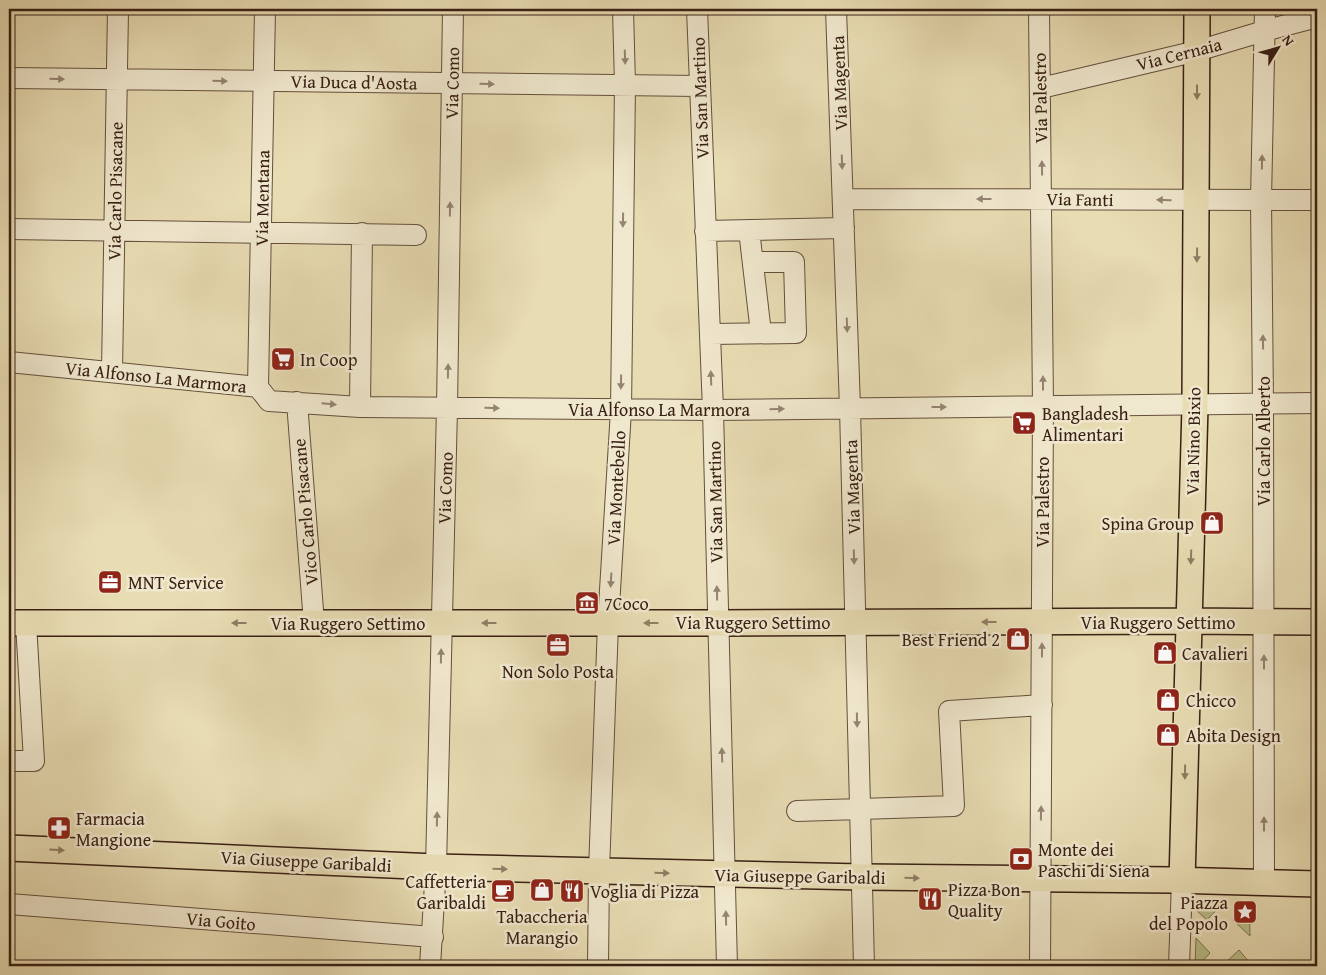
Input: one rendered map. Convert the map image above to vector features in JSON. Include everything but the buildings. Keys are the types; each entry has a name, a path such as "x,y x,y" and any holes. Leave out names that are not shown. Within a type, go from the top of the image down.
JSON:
{"main road":[{"name":"Via Nino Bixio","path":"1179,878 1195,406 1198,9"},
{"name":"Via Ruggero Settimo","path":"17,623 1317,622"},
{"name":"Via Giuseppe Garibaldi","path":"9,848 436,867 599,872 1040,879 1264,878 1317,884"}],"street":[{"name":"Via Carlo Pisacane","path":"112,372 118,9"},
{"name":"Via Mentana","path":"258,387 265,9"},
{"name":"Via Como","path":"430,966 436,867 442,623 453,9"},
{"name":"Via Montebello","path":"598,966 599,872 608,623 621,410 625,86 623,9"},
{"name":"Via San Martino","path":"697,9 713,410 727,966"},
{"name":"Via Magenta","path":"836,9 850,408 864,966"},
{"name":"Via Palestro","path":"1039,9 1043,406 1040,966"},
{"name":"Via Carlo Alberto","path":"1264,878 1261,200 1265,9"},
{"name":"Via Cernaia","path":"1040,88 1198,51 1317,17"},
{"name":"Via Duca d'Aosta","path":"9,78 700,86"},
{"name":"Via Fanti","path":"843,198 1317,200"},
{"path":"705,231 844,228"},
{"path":"9,229 416,235"},
{"path":"749,230 762,333"},
{"path":"360,407 362,233"},
{"path":"710,334 796,332 794,262 753,262"},
{"name":"Via Alfonso La Marmora","path":"9,362 258,387 269,401 360,407 713,410 1195,406 1317,403"},
{"name":"Vico Carlo Pisacane","path":"296,402 314,623"},
{"path":"9,761 34,761 17,623"},
{"path":"797,811 954,806 949,711 1042,705"},
{"path":"1179,878 1179,966"},
{"name":"Via Goito","path":"9,904 433,938"}],"green space":[{"path":"1195,901 1225,901 1207,920 1196,910"},
{"path":"1249,902 1250,936 1233,920"},
{"path":"1196,938 1210,953 1198,966 1195,966"},
{"path":"1239,950 1249,962 1248,966 1222,966"}],"place":[{"name":"In Coop","path":"283,359"},
{"name":"Bangladesh Alimentari","path":"1024,423"},
{"name":"Spina Group","path":"1212,523"},
{"name":"MNT Service","path":"110,582"},
{"name":"7Coco","path":"587,603"},
{"name":"Best Friend 2","path":"1018,639"},
{"name":"Non Solo Posta","path":"558,645"},
{"name":"Cavalieri","path":"1165,653"},
{"name":"Chicco","path":"1168,700"},
{"name":"Abita Design","path":"1168,735"},
{"name":"Farmacia Mangione","path":"59,828"},
{"name":"Monte dei Paschi di Siena","path":"1021,859"},
{"name":"Tabaccheria Marangio","path":"542,890"},
{"name":"Caffetteria Garibaldi","path":"503,891"},
{"name":"Voglia di Pizza","path":"572,891"},
{"name":"Pizza Bon Quality","path":"930,899"},
{"name":"Piazza del Popolo","path":"1245,912"}]}
